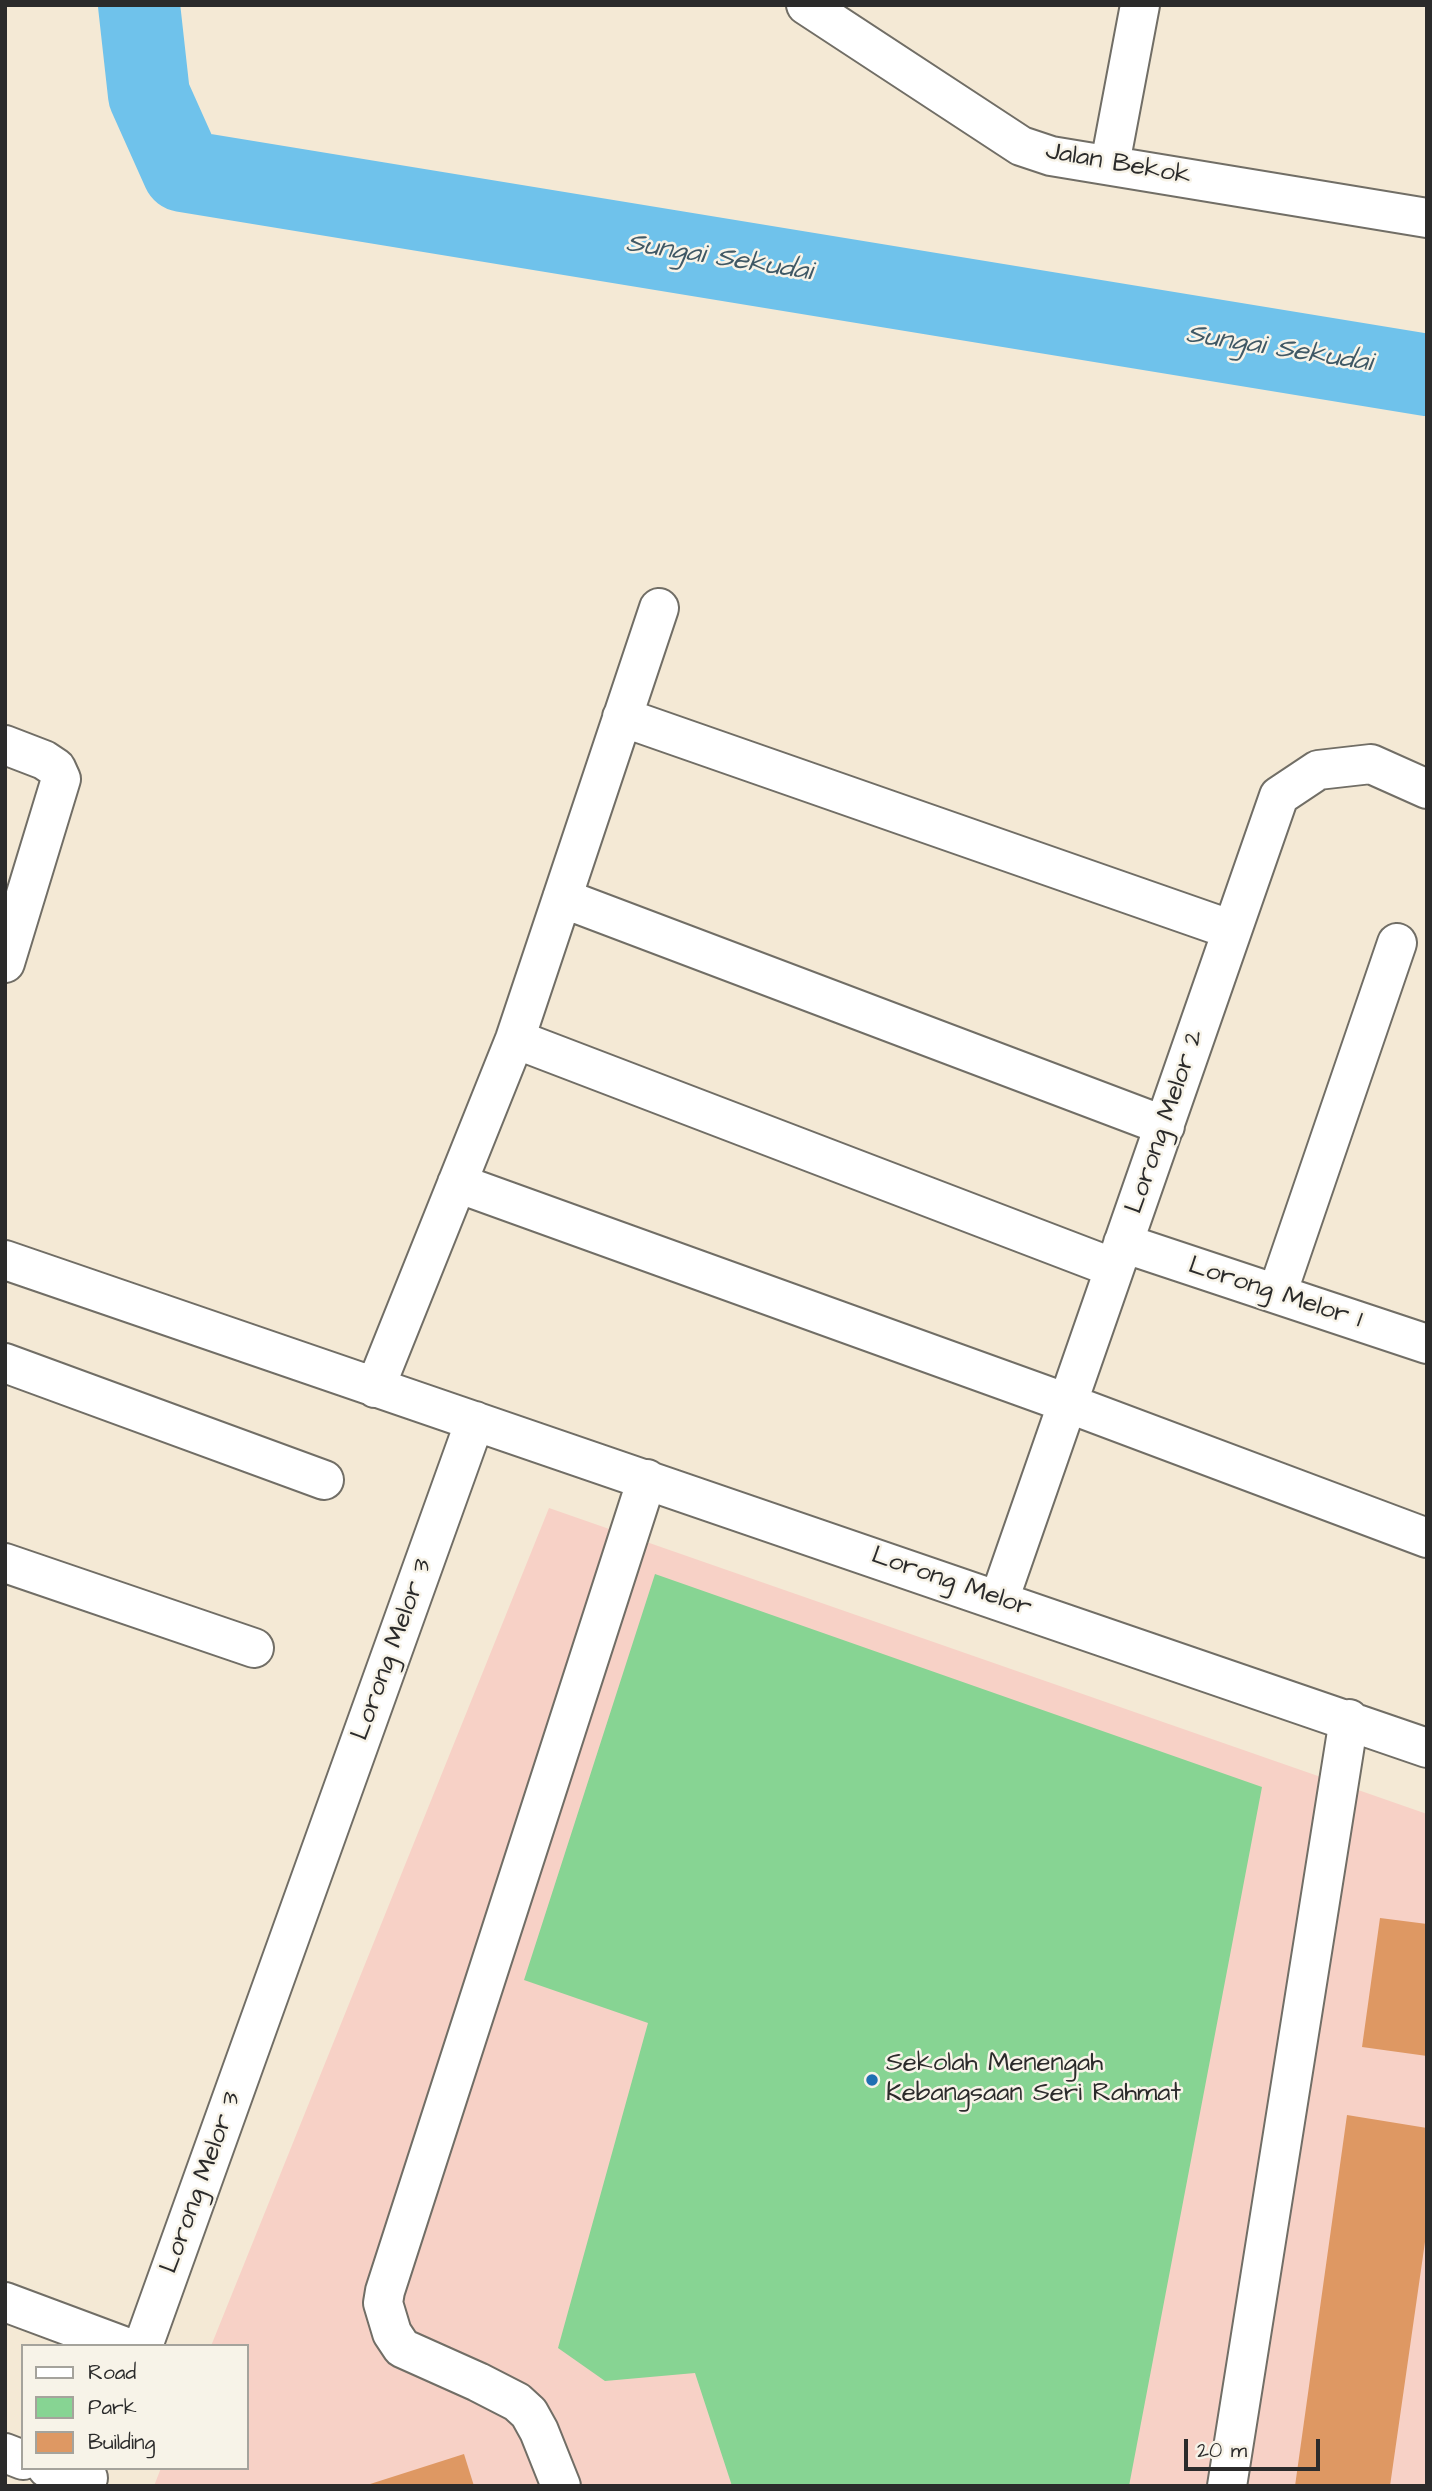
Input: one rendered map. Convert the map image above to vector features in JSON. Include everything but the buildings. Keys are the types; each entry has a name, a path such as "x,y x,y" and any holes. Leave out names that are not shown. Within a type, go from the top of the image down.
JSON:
{"street":[{"name":"Jalan Bekok","path":"806,5 1021,146 1051,156 1427,218"},
{"path":"1110,164 1140,5"},
{"path":"376,1388 515,1039 659,608"},
{"path":"622,717 1232,930"},
{"path":"5,745 44,760 55,768 61,779 5,963"},
{"name":"Lorong Melor 2","path":"999,1600 1279,796 1318,770 1371,764 1427,789"},
{"path":"562,898 1164,1126"},
{"path":"1277,1294 1397,943"},
{"name":"Lorong Melor 1","path":"515,1039 1119,1256 1277,1294 1427,1344"},
{"path":"457,1183 1068,1402 1427,1538"},
{"path":"5,1260 475,1421"},
{"path":"5,1363 324,1480"},
{"name":"Lorong Melor","path":"475,1421 1427,1748"},
{"name":"Lorong Melor 3","path":"144,2344 475,1421"},
{"path":"561,2486 529,2413 517,2402 478,2382 402,2348 392,2333 383,2303 647,1479"},
{"path":"5,1563 254,1648"},
{"path":"1227,2486 1349,1719"},
{"path":"5,2302 118,2344"},
{"path":"52,2470 74,2478 91,2477"}],"shaded area":[{"name":"Sekolah Menengah Kebangsaan Seri Rahmat","path":"549,1508 1427,1814 1427,2486 154,2486 160,2470 248,2470 248,2344 212,2344"}],"green space":[{"path":"655,1574 1262,1787 1129,2486 732,2486 695,2373 605,2381 558,2348 648,2023 524,1980"}],"waterway":[{"name":"Sungai Sekudai","path":"139,5 149,95 183,171 1427,375"}],"place":[{"name":"Sekolah Menengah Kebangsaan Seri Rahmat","path":"872,2080"}]}
